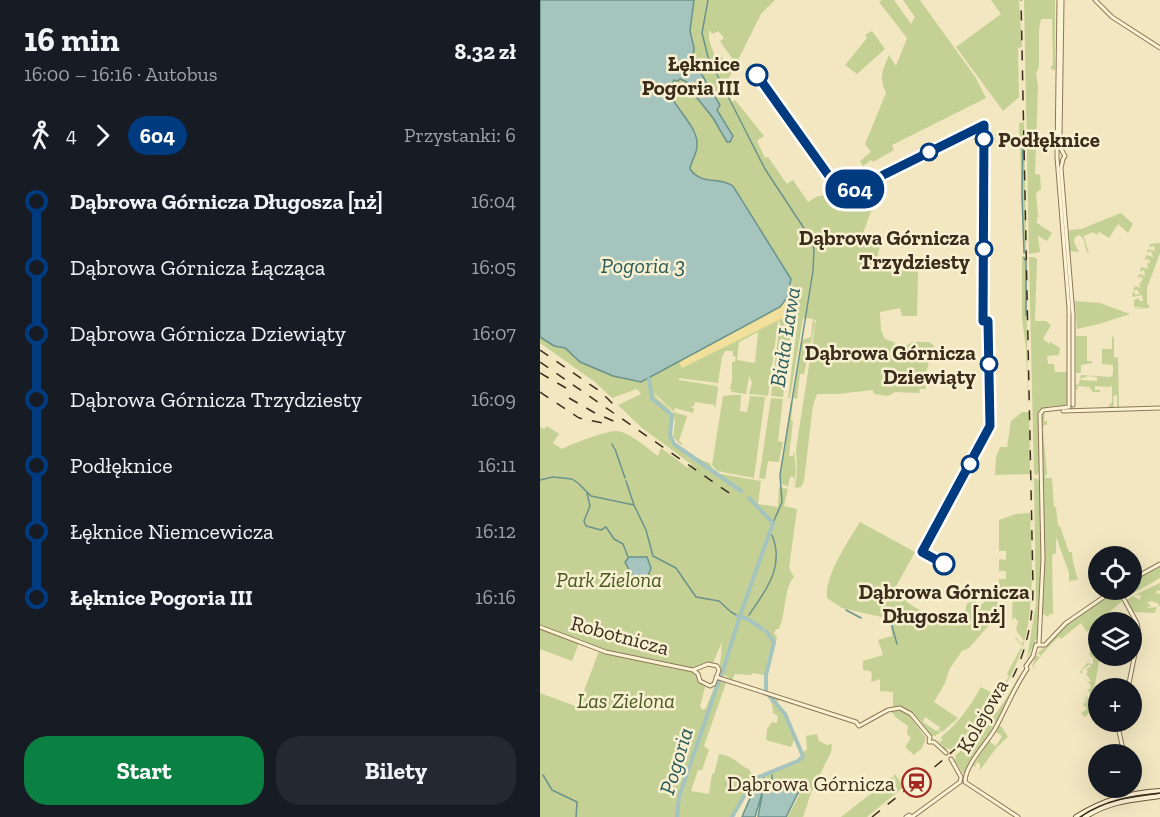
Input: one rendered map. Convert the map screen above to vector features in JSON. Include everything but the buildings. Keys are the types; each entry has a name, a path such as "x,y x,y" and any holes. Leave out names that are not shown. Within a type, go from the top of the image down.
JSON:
{"main road":[{"path":"1076,817 1102,802 1133,792 1160,791"},
{"path":"1085,817 1116,802 1160,796"}],"street":[{"path":"1096,0 1112,16 1160,48"},
{"path":"1062,1 1060,142 1065,156 1061,166 1062,200"},
{"path":"1062,1 1057,159 1068,274 1071,407"},
{"path":"1058,153 1063,153"},
{"path":"1057,159 1063,159"},
{"path":"1040,645 1043,559 1041,411 1071,407 1080,410 1160,408"},
{"path":"1142,574 1160,564"},
{"path":"1040,645 1066,622 1100,600"},
{"path":"1124,600 1138,626 1140,636 1130,678"},
{"name":"Robotnicza","path":"540,627 602,651 693,670 710,664 717,666 714,684 709,686 700,681 698,674 693,670"},
{"name":"Kolejowa","path":"964,779 995,729 1027,669 1026,666 1036,651 1035,645 1040,645"},
{"path":"698,674 700,669"},
{"name":"Robotnicza","path":"716,677 856,722 860,726 862,722 875,718 890,709 901,708 913,715 930,737 929,742 934,742 946,753"},
{"path":"951,759 964,779 1018,817"},
{"path":"906,817 909,815 912,817 964,779"}],"green space":[{"name":"Park Zielona","path":"540,0 775,0 761,14 736,64 720,41 724,38 718,31 713,34 709,30 709,40 716,59 721,56 732,72 724,87 732,102 735,100 764,136 757,141 765,158 768,157 787,184 793,180 808,202 838,188 875,200 861,239 880,246 874,270 918,271 917,316 902,316 900,308 880,312 881,330 885,339 894,342 896,347 900,348 914,342 929,342 934,346 924,379 926,389 920,389 919,393 895,392 888,396 874,394 873,390 817,394 813,405 804,481 801,487 795,488 796,449 816,320 814,320 815,324 804,374 800,374 797,399 793,398 802,340 811,337 813,319 803,318 790,398 788,398 798,319 794,318 783,397 771,396 780,321 778,322 768,396 749,394 752,382 749,376 746,394 731,392 732,362 735,362 736,357 733,356 733,351 725,351 718,383 679,378 679,380 717,386 718,389 715,409 714,405 695,402 694,406 690,407 694,408 693,413 675,408 674,412 687,416 679,441 681,445 673,437 675,421 673,411 654,394 672,412 671,436 678,446 710,463 713,470 710,469 715,473 761,481 758,504 778,507 779,487 788,489 784,506 797,509 789,568 794,577 788,587 781,623 774,634 777,636 774,651 770,650 764,675 735,674 732,680 721,673 719,676 722,642 713,663 694,669 603,650 540,626 540,427 544,429 547,426 559,434 553,443 562,449 598,435 617,431 633,438 658,456 661,448 688,468 691,464 642,428 618,405 641,394 637,389 612,398 595,382 540,343","holes":["758,332 755,363 737,360 739,342"]},
{"path":"894,0 911,24 915,17 903,0 920,0 976,78 986,98 892,145 894,150 863,166 860,161 871,152 865,144 886,93 882,78 885,65 889,55 896,66 907,38 879,2"},
{"path":"991,0 1019,0 1022,47 1018,48 1019,97 1003,111 956,47 1001,14"},
{"path":"1024,0 1055,0 1055,70 1051,69 1053,65 1052,19 1041,19 1039,67 1036,73 1038,87 1035,174 1040,175 1041,189 1036,193 1038,216 1040,217 1037,217 1037,223 1052,233 1047,241 1038,236 1040,252 1029,254"},
{"path":"872,31 885,49 857,74 845,65 867,38 865,35"},
{"path":"1024,122 1026,254 1024,254 1019,123"},
{"path":"1121,213 1133,224 1128,233 1118,224 1109,238 1099,232 1097,235 1093,232 1084,236 1082,231 1089,253 1083,238 1079,235 1075,237 1074,242 1079,252 1070,251 1069,230 1081,229"},
{"path":"1160,243 1160,253 1147,288 1149,308 1133,309 1144,307 1134,307 1134,300 1139,298 1139,301 1143,301 1142,295 1133,297 1132,293 1139,294 1138,289 1133,291 1135,286 1141,288 1139,285 1143,279 1142,276 1139,278 1138,276 1140,274 1145,276 1144,270 1140,272 1141,267 1148,269 1147,263 1150,261 1149,258 1145,260 1146,255 1153,257 1151,251 1147,253 1148,249 1155,251 1154,246 1149,247 1150,244"},
{"path":"1022,256 1026,257 1028,411 1026,348 1022,319"},
{"path":"1029,257 1037,259 1035,321 1046,321 1051,325 1043,339 1060,348 1059,355 1047,356 1048,364 1054,364 1055,372 1068,372 1068,406 1045,407 1039,412 1040,471 1037,475 1034,474"},
{"path":"1075,301 1100,303 1130,314 1077,329"},
{"path":"1076,336 1087,336 1087,361 1092,361 1092,363 1081,365 1081,373 1076,373"},
{"path":"1112,336 1114,338 1114,357 1118,358 1119,407 1117,407 1117,395 1113,396 1114,407 1108,407 1112,402 1112,385 1110,387 1095,386 1095,390 1100,390 1100,392 1093,392 1089,387 1077,386 1076,390 1076,384 1078,385 1080,380 1097,381 1097,377 1088,376 1080,379 1081,375 1110,377 1113,375 1113,365 1102,364 1102,349 1112,349"},
{"path":"741,395 740,411 747,412 750,396 765,397 754,478 717,471 712,465 723,396"},
{"path":"771,398 783,399 778,441 783,442 779,462 768,461 765,479 759,478"},
{"path":"791,401 793,401 791,420 793,421 789,456 793,456 794,450 796,471 793,488 794,477 790,477 788,487 782,484 780,475"},
{"path":"1045,410 1044,421 1047,421 1047,425 1044,425 1043,429 1047,475 1045,478 1052,478 1058,526 1060,526 1069,552 1072,552 1078,580 1069,581 1069,573 1056,537 1056,553 1052,555 1053,614 1049,614 1049,617 1045,614 1042,616 1045,559 1041,413"},
{"path":"1022,412 1029,412 1030,474 995,475 996,457 1000,447 1007,447 1011,421"},
{"path":"1034,478 1040,480 1042,547 1038,633 1028,663 1034,644 1027,659 1036,603"},
{"path":"1030,513 1031,597 1027,630 1023,647 1019,638 1022,643 1024,641 1016,630 1018,621 1014,617 1012,621 1013,589 999,588 999,579 1006,579 1006,571 999,571 999,559 1006,560 1006,551 999,551 999,520 1016,514"},
{"path":"860,522 915,552 894,590 911,605 932,614 946,612 951,619 965,612 967,603 975,601 980,605 994,596 1003,612 969,648 962,651 950,668 944,685 934,702 958,718 942,732 938,729 941,728 925,717 923,722 941,732 935,736 930,735 910,711 893,707 893,692 880,691 880,679 871,682 870,671 863,670 863,661 883,655 878,640 892,636 890,619 842,608 827,598 829,579 833,569"},
{"path":"1160,565 1160,578 1142,588 1142,575"},
{"path":"1160,583 1160,591 1157,590 1156,593 1160,594 1160,606 1158,607 1159,604 1151,601 1147,603 1151,605 1147,608 1157,607 1155,613 1133,612 1128,600 1142,600 1142,592"},
{"path":"1101,600 1122,601 1110,612 1088,612 1088,631 1081,623 1061,639 1059,637 1033,666 1036,668 1032,667 1036,655 1039,657 1041,655 1037,654 1044,647 1045,649 1056,634"},
{"name":"Las Zielona","path":"540,628 579,643 572,661 540,649"},
{"path":"1015,637 1017,638 1022,649 1002,692 973,728 950,750 948,748 946,750 938,740 942,741 941,737 964,714 981,687 998,696 1021,647"},
{"path":"599,651 692,670 705,687 700,707 703,710 719,680 679,793 677,810 720,680 726,683 704,746 709,750 702,770 698,770 691,791 709,794 712,774 714,774 719,754 732,758 758,776 753,779 731,817 540,817 540,693 578,707"},
{"path":"1025,661 1018,681 992,730 963,773 954,760 955,756 996,713"},
{"path":"1091,666 1098,666 1096,678 1089,678 1086,670"},
{"path":"767,695 779,699 776,705 783,712 795,738 791,747 766,740 767,729 772,722 777,723 778,716 773,713 772,704"},
{"path":"1084,696 1088,701 1088,714 1085,717 1081,713 1087,709 1083,704 1086,702"},
{"path":"899,710 909,715 926,738 922,748 914,755 905,747 911,738 907,734 908,726 892,714 892,711"},
{"path":"998,726 1001,726 1008,737 997,747 980,770 977,769 980,769 980,764 977,762 975,767 973,766 991,737 990,742 996,746 1002,736 996,732"},
{"path":"817,734 819,741 827,745 832,744 831,752 811,793 803,817 787,817 799,796 799,791 778,787 763,789 766,775 802,760 804,751 807,750 806,736"},
{"path":"895,774 901,783 909,780 867,817 841,817 892,777 898,783 893,776"}],"sand":[{"path":"789,291 790,298 784,310 785,317 682,368 679,362 780,307"}],"water":[{"name":"Pogoria 3","path":"540,0 694,0 690,31 694,48 693,56 701,62 699,70 720,105 717,110 733,136 730,142 727,142 687,82 680,79 674,80 668,90 697,139 697,149 690,169 705,179 733,186 791,279 787,298 780,307 641,382 613,376 580,362 565,348 554,346 540,337"},
{"path":"629,557 647,557 651,568 647,579 636,583 625,562"},
{"path":"756,784 763,784 763,790 755,817 742,817"},
{"path":"776,788 799,791 786,817 758,817 763,790"}],"waterway":[{"name":"Biała Ława","path":"708,0 702,33 708,57 765,169 811,239 814,249 813,271 780,475 782,502 773,523"},
{"path":"1023,136 1024,253"},
{"path":"1024,258 1026,262 1026,315"},
{"name":"Pogoria","path":"649,379 652,399 672,415 670,435 674,444 741,491"},
{"path":"612,444 614,448"},
{"path":"615,449 625,478"},
{"path":"540,480 553,477 572,479 591,496 634,505 646,530 653,556 676,568 696,597 719,601 738,616"},
{"path":"626,481 634,505"},
{"path":"587,493 590,506 584,521 586,526 601,530 606,527 614,539 623,544 628,557"},
{"name":"Pogoria","path":"741,613 773,523 749,498"},
{"path":"749,615 772,578 775,568 776,557 772,535"},
{"path":"846,610 861,618"},
{"path":"896,614 892,626 897,644"},
{"path":"738,616 748,619 762,629"},
{"name":"Pogoria","path":"721,677 739,619"},
{"path":"732,817 754,779 798,761 803,756 785,714 766,692 766,675 774,642 766,631"},
{"name":"Pogoria","path":"677,817 679,797 719,681"},
{"path":"762,784 765,774"},
{"path":"543,775 552,790 577,802 576,817"},
{"path":"772,775 772,788"}],"tram line":[{"path":"1080,817 1099,806 1118,800 1160,793"}],"railway":[{"path":"872,817 959,746 983,721 1004,693 1019,662 1029,627 1033,586 1021,0"},
{"path":"540,350 601,392 618,409"},
{"path":"540,362 732,495"},
{"path":"540,373 566,388"},
{"path":"540,392 579,418 608,424"},
{"path":"569,398 618,423"}],"bus line":[{"name":"604","path":"757,75 834,183 845,189 857,188 984,125 983,321 988,321 990,426 922,552 944,564"}],"place":[{"name":"Łęknice Pogoria III","path":"757,75"},
{"name":"Podłęknice","path":"984,139"},
{"name":"Dąbrowa Górnicza Trzydziesty","path":"984,249"},
{"name":"Dąbrowa Górnicza Dziewiąty","path":"989,364"},
{"name":"Dąbrowa Górnicza Długosza [nż]","path":"944,564"},
{"name":"Dąbrowa Górnicza","path":"916,783"}]}
